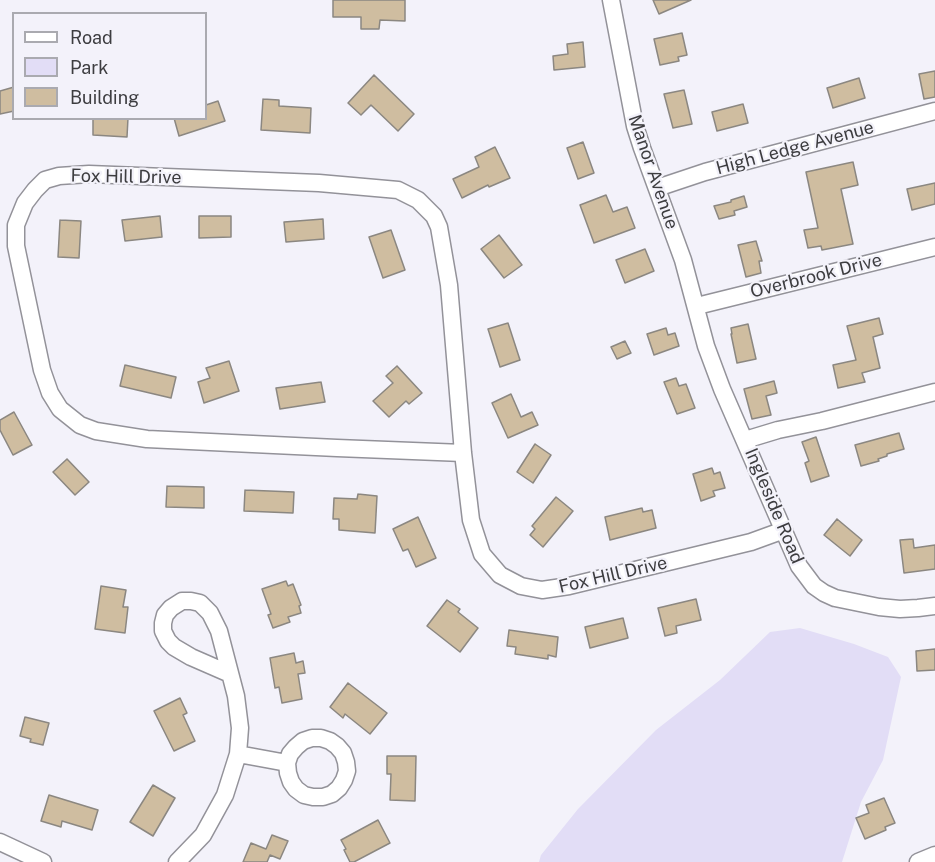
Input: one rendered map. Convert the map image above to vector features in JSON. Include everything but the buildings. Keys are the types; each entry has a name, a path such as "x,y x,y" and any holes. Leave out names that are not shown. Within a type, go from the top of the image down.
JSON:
{"street":[{"name":"Manor Avenue","path":"611,0 635,126 697,306"},
{"name":"High Ledge Avenue","path":"657,188 705,172 935,111"},
{"name":"Fox Hill Drive","path":"463,453 147,439 96,431 80,425 60,409 50,393 42,370 16,246 16,225 25,203 45,180 59,176 89,174 319,183 398,190 418,200 434,216 439,227 448,285 471,520 482,554 500,575 521,586 542,590 569,586 751,542 784,530"},
{"name":"Overbrook Drive","path":"697,306 935,247"},
{"name":"Ingleside Road","path":"697,306 713,367 792,552 814,586 824,593 843,600 879,607 900,609 935,606"},
{"path":"746,440 778,430 935,392"},
{"path":"177,862 203,835 225,795 238,754 240,728 236,696 219,631 207,609 200,603 191,601 182,601 171,608 165,615 163,623 163,631 168,641 191,657 230,674"},
{"path":"238,754 287,763"},
{"path":"0,842 43,862"},
{"path":"918,862 935,855"}],"green space":[{"path":"800,628 888,657 901,677 883,760 861,802 842,862 539,862 541,855 578,809 656,730 720,680 770,632"}]}
